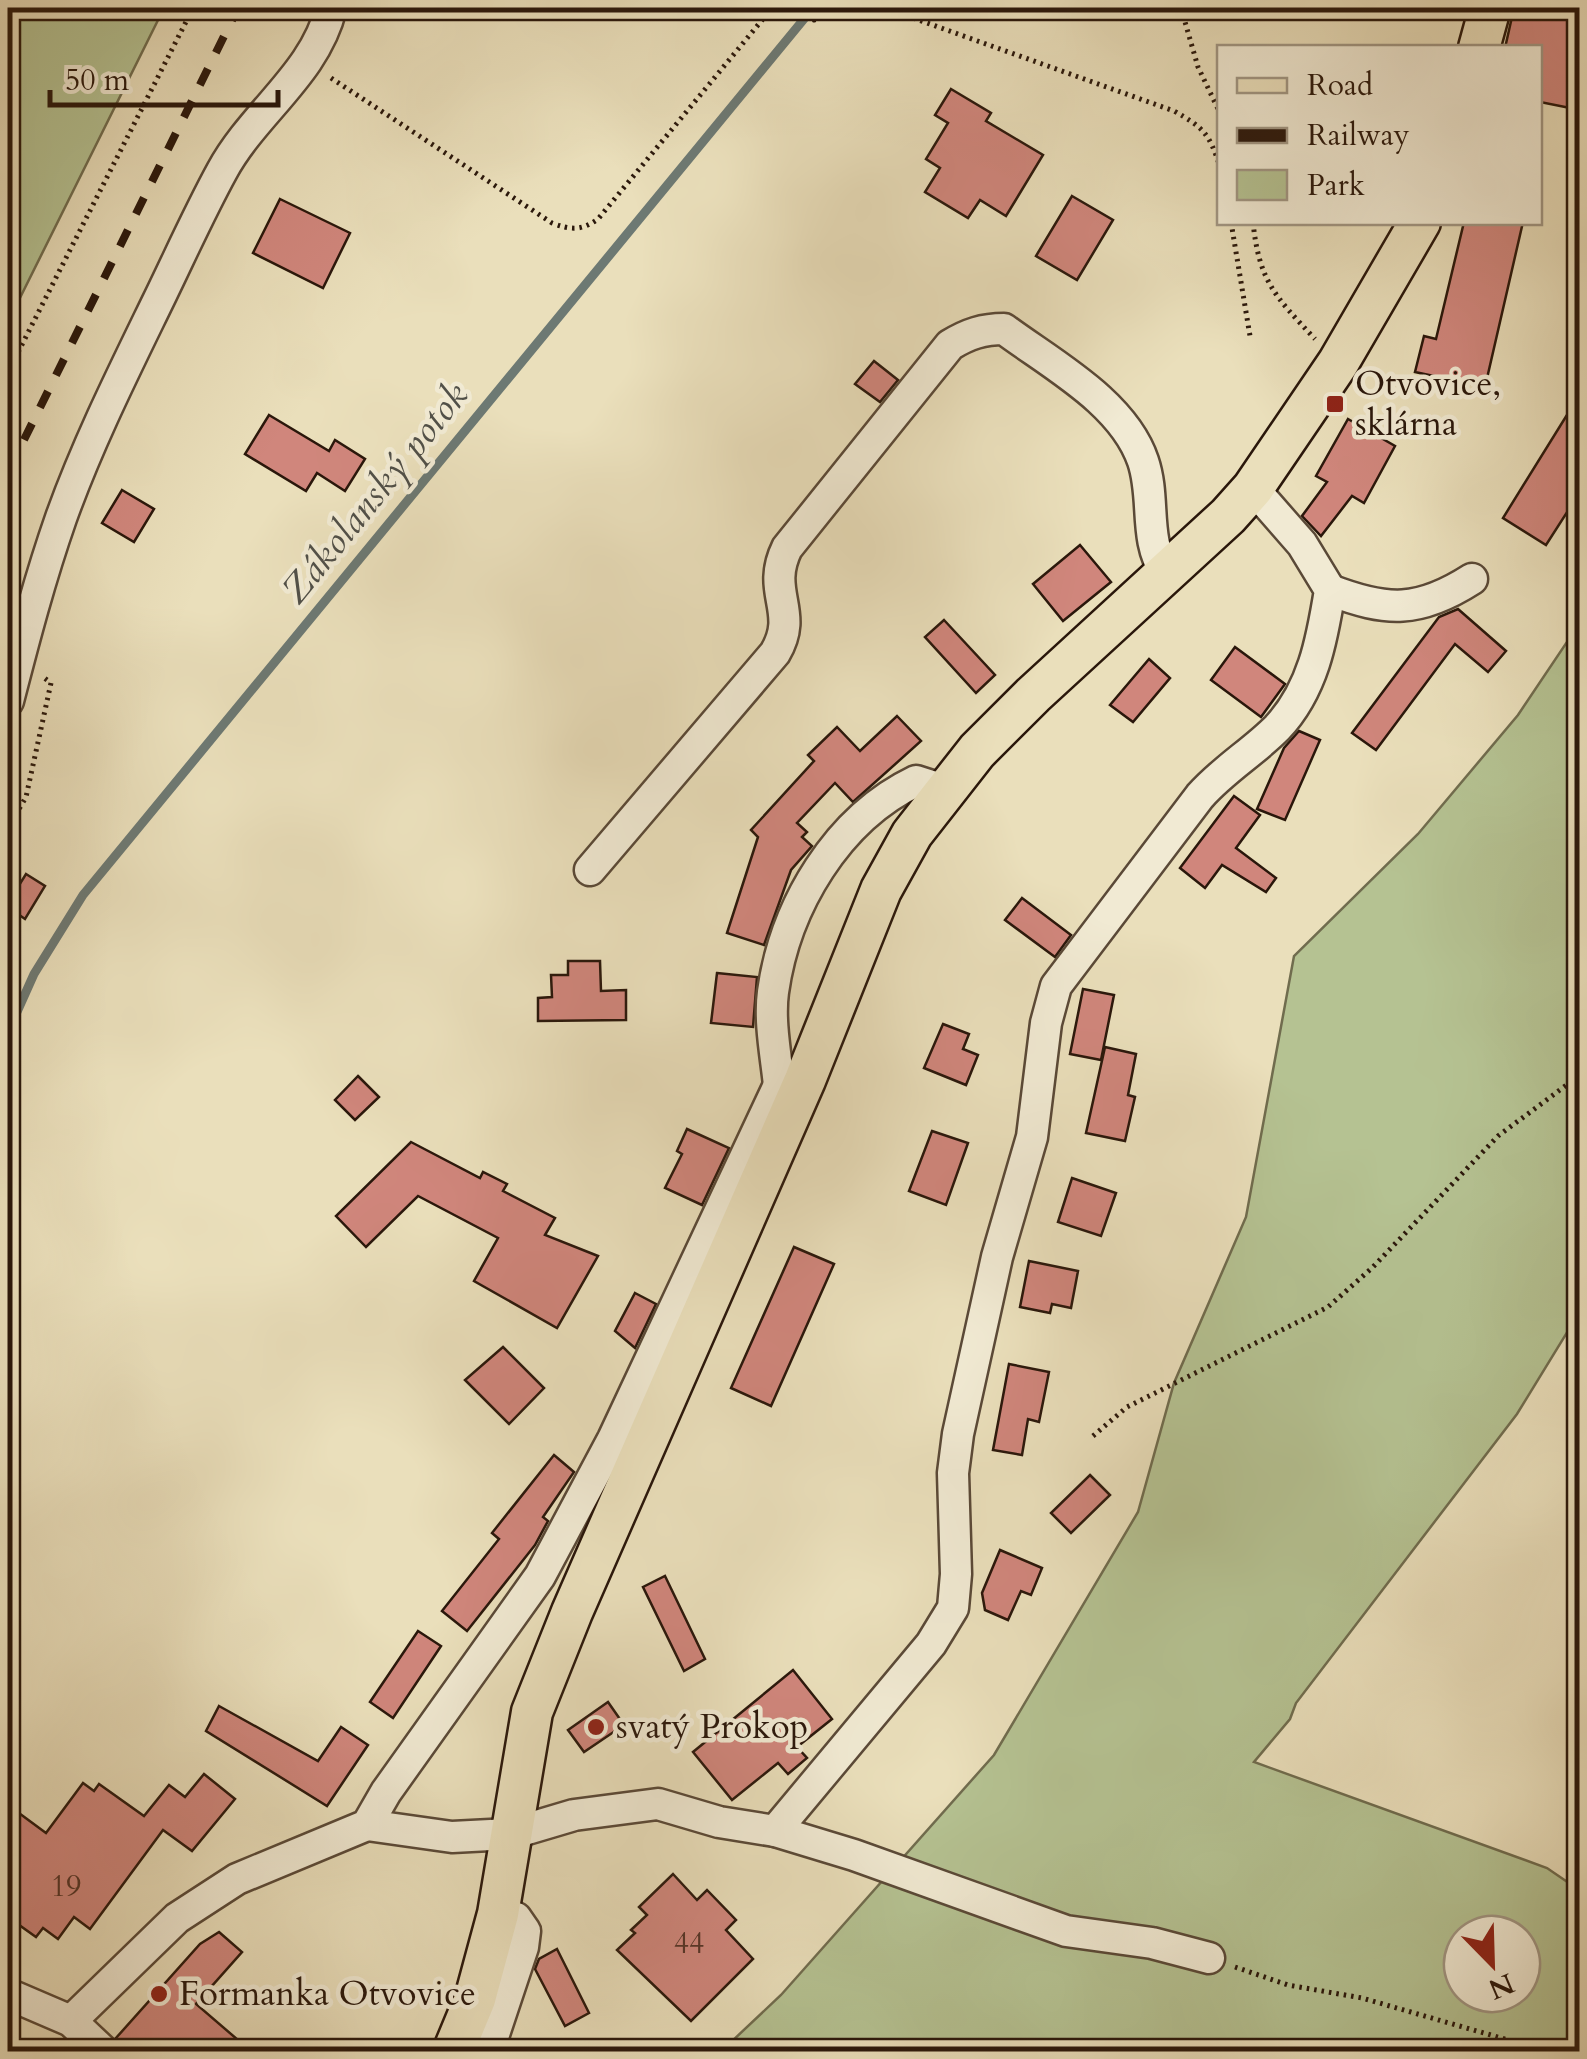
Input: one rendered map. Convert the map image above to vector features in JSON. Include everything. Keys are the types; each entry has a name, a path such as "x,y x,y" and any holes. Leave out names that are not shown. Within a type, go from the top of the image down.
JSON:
{"main road":[{"path":"1480,45 1490,8"},
{"path":"453,2052 475,1998 498,1914 532,1712 792,1083 881,890 912,834 977,751 1032,695 1228,516 1253,488 1338,363 1418,225"}],"street":[{"path":"8,701 17,654 94,432 223,169 267,108 308,63 332,8"},
{"path":"590,870 775,654 786,634 778,566 787,548 950,345 966,335 1004,329 1099,400 1123,426 1143,459 1152,543 1166,573"},
{"path":"1253,488 1302,544 1330,590 1366,604 1400,607 1431,600 1472,579"},
{"path":"774,1831 931,1644 953,1608 953,1473 958,1434 997,1257 1032,1136 1046,1023 1056,986 1221,772 1292,711 1309,684 1330,590"},
{"path":"366,1826 386,1792 540,1576 613,1440 792,1083 772,995 797,912 818,870 851,826 886,796 916,781 944,790"},
{"path":"71,2021 177,1918 237,1879 366,1826 452,1836 510,1834 574,1815 658,1804 719,1822 774,1831 854,1855 1066,1931 1152,1942 1210,1958"},
{"path":"488,2052 523,1948 525,1931 516,1918 498,1914"},
{"path":"8,1994 71,2021 104,2052"}],"path":[{"path":"8,372 193,8"},
{"path":"308,63 552,224 583,229 598,219 772,8"},
{"path":"794,8 814,20 823,18 831,8"},
{"path":"885,8 1174,112 1202,127 1217,158"},
{"path":"1182,8 1198,67 1217,107"},
{"path":"1232,225 1250,336"},
{"path":"1253,225 1257,260 1278,299 1338,363"},
{"path":"8,828 26,797 51,684 17,654"},
{"path":"1093,1436 1127,1407 1328,1307 1372,1268 1498,1136 1580,1074"},
{"path":"1210,1958 1288,1986 1362,1998 1550,2052"}],"green space":[{"path":"8,8 164,8 8,322"},
{"path":"1579,624 1579,1313 1517,1414 1254,1762 1547,1868 1579,1890 1579,2051 729,2052 730,2043 781,1995 994,1755 1138,1512 1174,1383 1246,1217 1294,956 1418,834 1518,715"}],"building":[{"path":"1514,8 1580,8 1580,110 1542,102 1542,45 1506,45"},
{"path":"951,89 991,113 986,121 1043,155 1006,216 980,200 968,218 925,192 940,168 926,159 948,123 935,115"},
{"path":"1072,196 1113,220 1077,280 1036,256"},
{"path":"280,199 350,233 323,288 253,253"},
{"path":"1463,225 1522,225 1485,387 1415,372 1424,336 1436,339"},
{"path":"874,361 898,380 880,402 855,384"},
{"path":"1580,394 1580,492 1546,545 1503,518"},
{"path":"269,415 329,451 335,440 365,459 345,491 317,473 306,491 245,454"},
{"path":"1348,419 1395,446 1364,503 1352,496 1321,536 1302,516 1327,482 1316,476"},
{"path":"122,490 154,509 134,542 102,523"},
{"path":"1080,545 1111,582 1063,621 1033,584"},
{"path":"1458,609 1506,651 1488,672 1455,644 1376,750 1352,733 1439,617"},
{"path":"944,620 995,675 976,693 925,637"},
{"path":"1235,647 1285,684 1261,717 1211,680"},
{"path":"1149,659 1170,678 1133,722 1110,705"},
{"path":"897,716 921,741 853,802 835,783 797,823 807,832 802,837 812,846 791,870 764,945 727,933 758,837 751,830 814,761 808,755 837,727 860,751"},
{"path":"1299,731 1320,740 1285,820 1257,809 1284,748"},
{"path":"1234,796 1260,815 1236,848 1276,878 1266,892 1222,865 1205,888 1180,868"},
{"path":"26,874 45,886 25,919 8,903"},
{"path":"1022,898 1071,935 1055,957 1005,920"},
{"path":"568,961 600,961 601,991 626,990 626,1020 538,1021 538,998 552,997 551,975 568,975"},
{"path":"717,973 757,977 753,1027 711,1023"},
{"path":"1083,989 1114,995 1101,1060 1070,1054"},
{"path":"943,1024 969,1034 963,1049 978,1055 966,1085 924,1068"},
{"path":"1105,1047 1136,1054 1128,1095 1135,1097 1125,1141 1086,1133"},
{"path":"358,1076 379,1097 355,1120 335,1100"},
{"path":"687,1129 729,1148 702,1205 665,1188 682,1154 677,1151"},
{"path":"932,1131 968,1143 946,1205 909,1191"},
{"path":"411,1142 480,1178 483,1172 507,1184 503,1191 555,1218 545,1235 598,1256 557,1328 474,1281 498,1238 418,1196 366,1247 336,1216"},
{"path":"1072,1178 1116,1193 1101,1236 1058,1222"},
{"path":"794,1247 834,1264 771,1406 731,1388"},
{"path":"1029,1261 1078,1271 1071,1308 1052,1304 1050,1313 1020,1307"},
{"path":"635,1293 656,1304 635,1348 615,1331"},
{"path":"503,1347 544,1388 509,1424 465,1380"},
{"path":"1009,1364 1049,1372 1039,1422 1028,1419 1022,1455 993,1450"},
{"path":"554,1455 574,1472 543,1517 548,1521 535,1545 467,1631 442,1611 499,1539 492,1533"},
{"path":"1090,1475 1110,1495 1071,1533 1051,1513"},
{"path":"1000,1550 1042,1568 1031,1595 1021,1591 1008,1620 985,1610 982,1593"},
{"path":"665,1576 705,1659 684,1671 643,1587"},
{"path":"418,1631 441,1646 393,1718 370,1702"},
{"path":"793,1670 832,1719 797,1747 807,1758 788,1774 778,1763 732,1800 693,1752"},
{"name":"svatý Prokop","path":"608,1702 624,1725 584,1752 568,1730"},
{"path":"219,1706 318,1761 341,1727 368,1745 327,1806 206,1731"},
{"path":"204,1774 235,1799 192,1851 163,1830 90,1929 74,1917 58,1939 43,1928 36,1937 8,1917 8,1805 46,1833 83,1783 94,1791 99,1784 144,1816 169,1785 185,1797"},
{"path":"673,1874 697,1900 707,1890 736,1920 726,1930 753,1959 691,2021 617,1950 647,1915 639,1907"},
{"path":"219,1932 242,1952 196,2004 252,2052 122,2052 116,2038 200,1944"},
{"path":"557,1949 589,2013 565,2026 535,1969 539,1959"}],"waterway":[{"name":"Zákolanský potok","path":"8,1032 34,974 83,895 813,8"}],"railway":[{"path":"8,472 238,8"}],"place":[{"name":"Otvovice, sklárna","path":"1335,404"},
{"name":"svatý Prokop","path":"596,1727"},
{"name":"Formanka Otvovice","path":"159,1994"}]}
